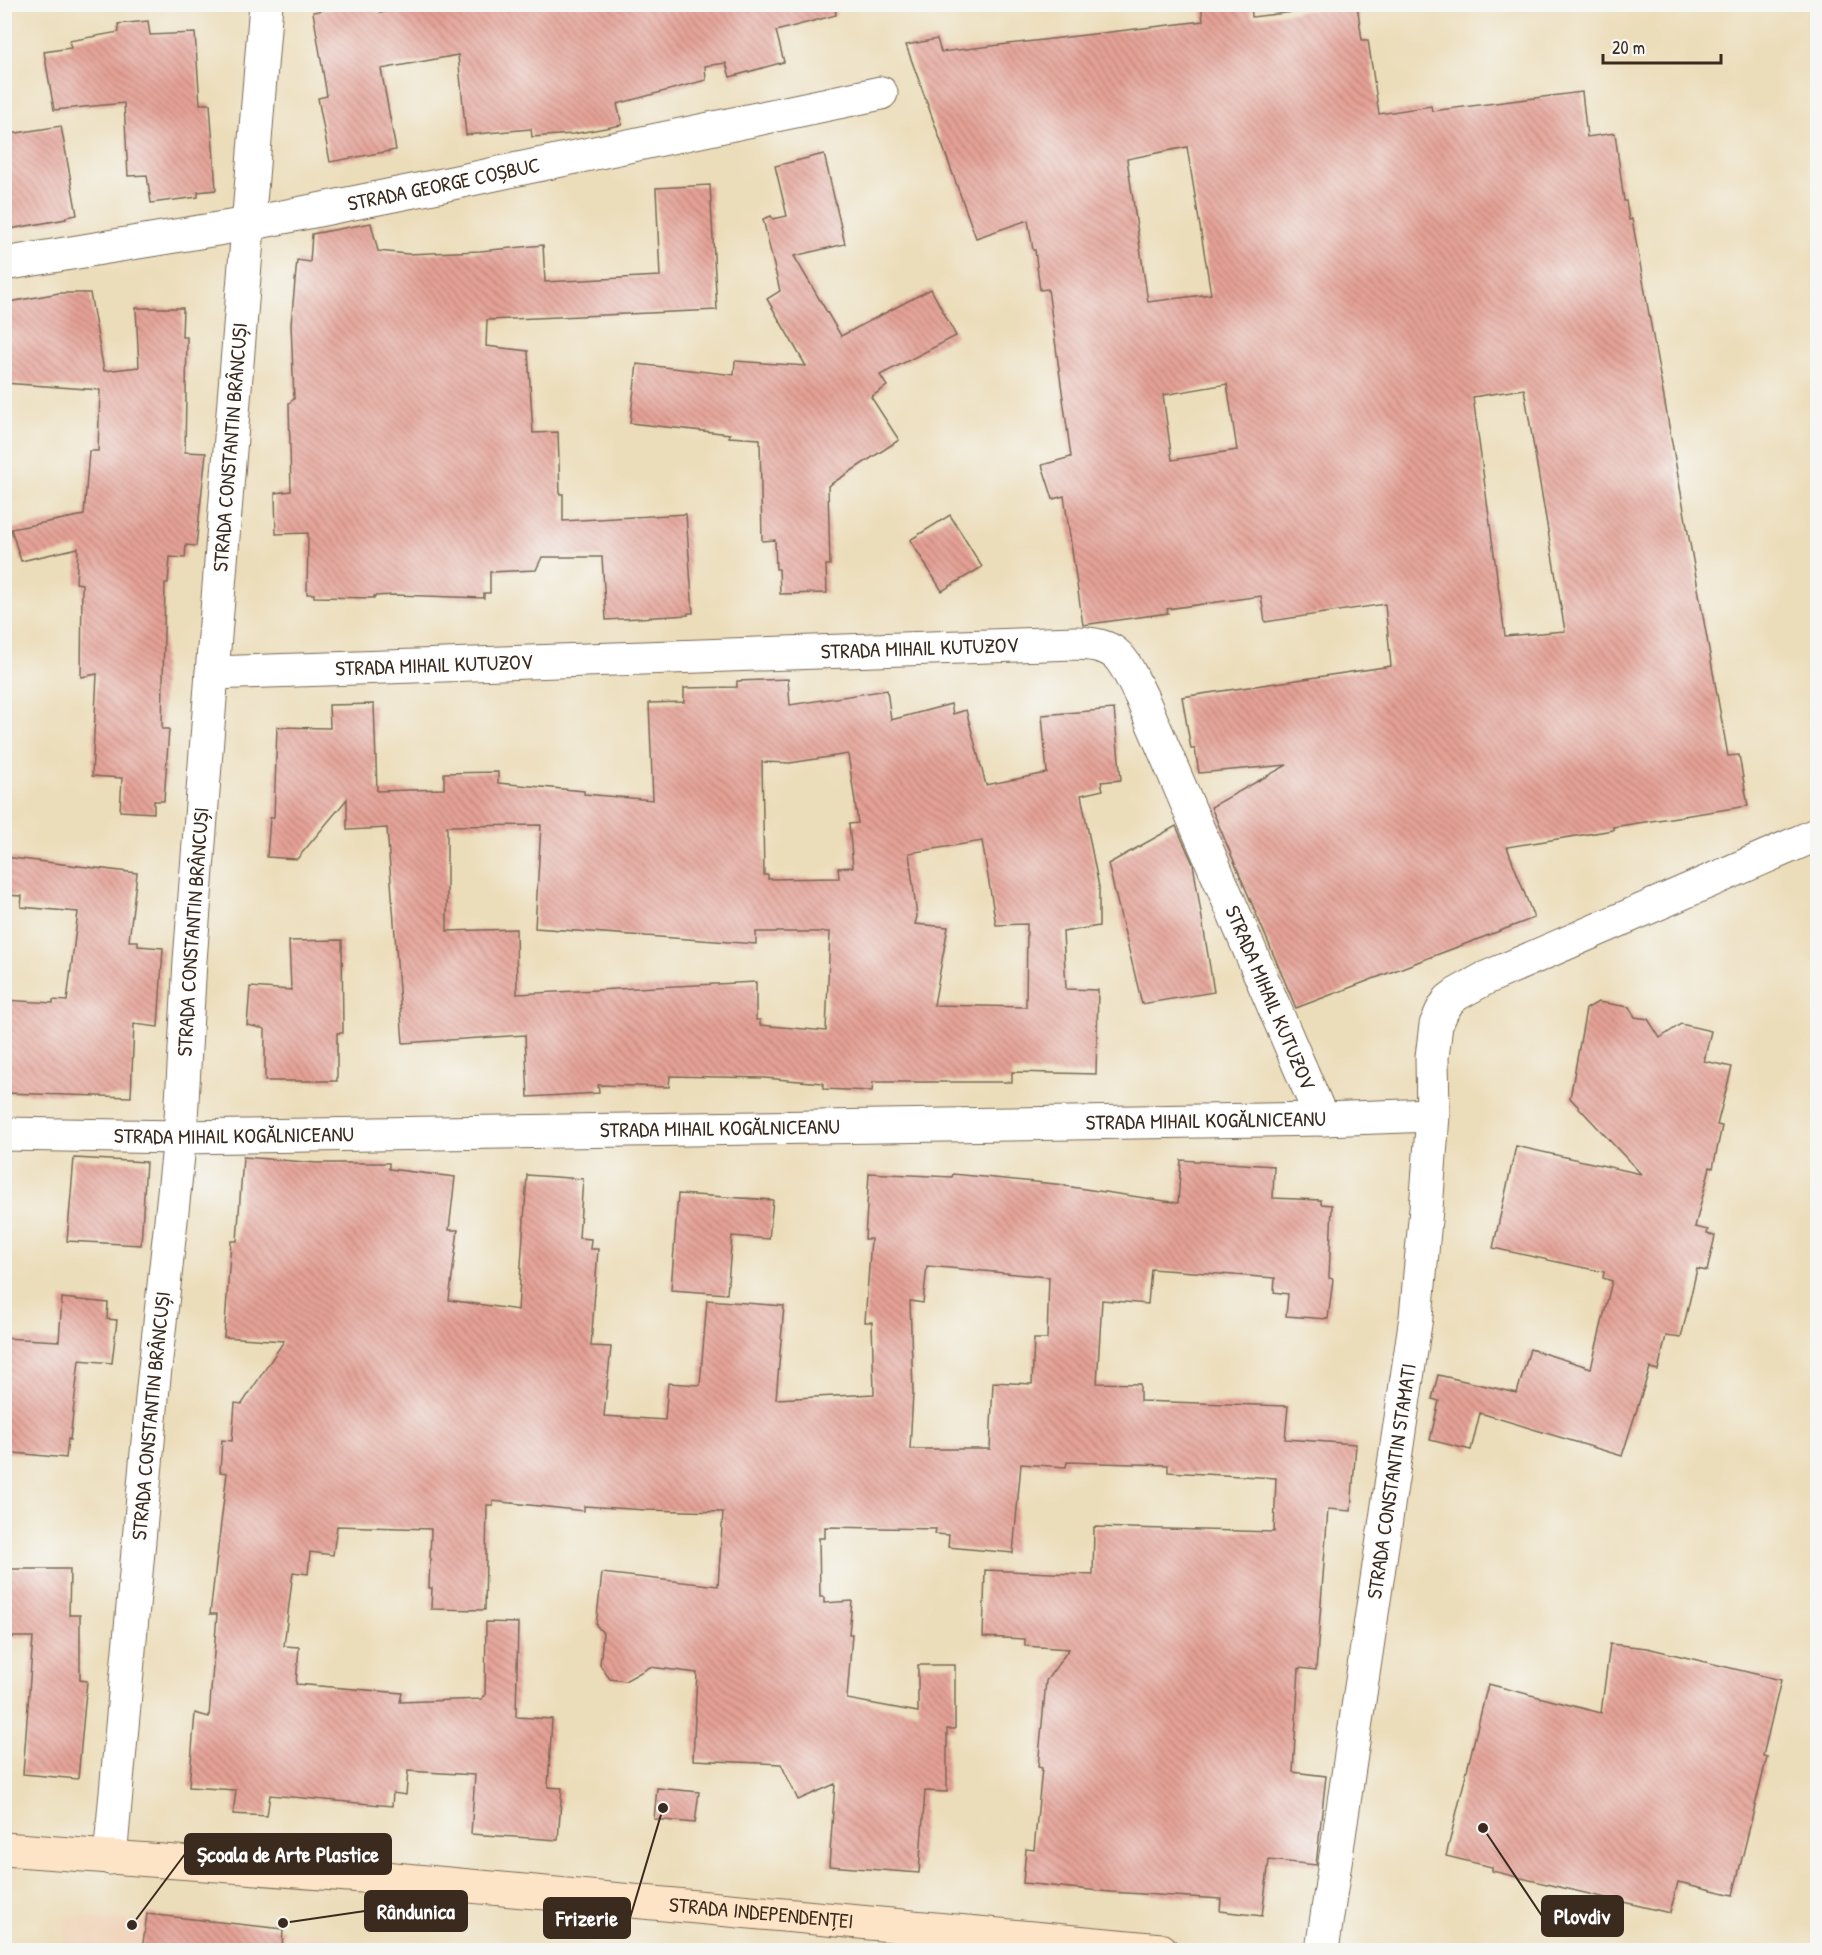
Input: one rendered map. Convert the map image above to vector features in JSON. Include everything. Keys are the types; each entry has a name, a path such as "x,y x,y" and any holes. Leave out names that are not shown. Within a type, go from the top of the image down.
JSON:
{"street":[{"name":"STRADA CONSTANTIN BRÂNCUȘI","path":"110,1858 153,1387 180,1137 191,950 212,673 266,4"},
{"name":"STRADA GEORGE COȘBUC","path":"4,264 248,224 881,93"},
{"name":"STRADA MIHAIL KUTUZOV","path":"212,673 1075,643 1097,644 1113,650 1127,668 1142,696 1322,1119"},
{"name":"STRADA CONSTANTIN STAMATI","path":"1322,1950 1416,1317 1433,1115 1432,1057 1436,1025 1442,1011 1457,993 1486,978 1818,834"},
{"name":"STRADA MIHAIL KOGĂLNICEANU","path":"4,1134 180,1137 1322,1119 1433,1115"},
{"name":"STRADA INDEPENDENȚEI","path":"4,1849 374,1877 1161,1950"}],"shaded area":[{"path":"67,1916 328,1934 327,1950 64,1950"}],"building":[{"path":"354,4 378,4 380,13 431,4 581,4 581,6 587,4 835,4 836,15 776,31 784,62 730,77 726,63 705,66 706,80 617,104 622,125 573,134 532,137 531,129 466,135 458,55 381,69 396,150 330,162 318,98 327,96 313,12"},
{"path":"1201,4 1251,4 1252,17 1357,4 1362,40 1368,40 1379,114 1431,106 1432,111 1582,92 1587,137 1615,133 1624,201 1626,201 1629,220 1632,219 1728,756 1739,755 1748,806 1613,827 1613,830 1507,847 1534,918 1296,1008 1211,807 1287,765 1199,773 1195,749 1191,749 1182,697 1391,666 1385,604 1265,622 1261,596 1167,609 1168,613 1083,625 1064,496 1053,499 1042,465 1071,457 1048,289 1040,290 1035,250 1033,250 1028,220 976,238 906,45 937,39 941,52 1203,21","holes":["1187,147 1211,294 1148,302 1127,159","1227,384 1237,450 1172,460 1163,395","1524,389 1565,631 1505,636 1473,397"]},
{"path":"148,21 150,35 195,33 200,104 210,104 216,190 198,192 198,197 151,203 147,175 128,176 124,103 54,110 44,52 71,48 69,41 119,32 118,24"},
{"path":"61,126 77,215 4,230 4,135"},
{"path":"824,154 845,244 794,256 841,336 931,289 956,336 880,375 887,386 871,397 899,440 828,486 830,565 826,565 827,593 780,594 775,540 762,541 760,439 729,437 730,434 630,423 637,364 734,375 735,361 806,366 767,299 780,291 763,219 771,216 773,219 787,216 775,166"},
{"path":"710,185 717,310 487,320 486,346 528,351 533,433 558,432 563,521 686,514 693,613 606,620 602,557 542,557 536,570 490,572 490,593 484,593 484,598 395,595 374,596 374,598 314,597 314,594 307,594 308,533 276,534 275,493 291,491 289,403 294,399 291,324 297,260 310,262 312,234 371,223 378,251 408,254 543,245 545,282 660,276 656,188"},
{"path":"59,293 90,293 104,371 139,367 136,308 183,308 182,337 187,337 185,452 206,453 196,546 186,545 185,558 170,557 168,583 165,583 162,729 169,729 164,801 154,801 154,813 120,811 122,778 92,776 97,674 81,677 82,584 76,583 78,548 21,561 11,529 84,515 89,451 98,451 100,390 4,383 4,303"},
{"path":"950,515 982,567 942,591 910,540"},
{"path":"788,679 790,705 887,690 891,720 951,704 953,714 966,710 986,785 1047,773 1042,715 1114,709 1121,780 1101,782 1103,790 1081,795 1099,887 1099,926 1063,932 1066,989 1098,990 1096,1074 1012,1072 1012,1082 873,1082 872,1091 823,1089 823,1083 764,1078 670,1076 669,1087 598,1085 599,1093 528,1097 525,1035 403,1043 387,828 347,830 347,799 297,859 267,857 270,818 274,817 277,727 330,728 329,705 374,704 377,791 444,789 444,773 498,772 498,783 653,800 649,703 684,702 684,688 737,687 737,681","holes":["848,754 858,823 849,824 853,867 838,868 839,878 768,879 768,875 764,875 762,762 790,763","541,825 535,928 756,944 756,932 830,932 826,1031 760,1025 760,1020 756,1020 756,982 517,994 516,929 447,931 447,826","982,841 996,925 1027,924 1026,1007 934,1005 948,927 915,924 917,917 909,853"]},
{"path":"1176,826 1193,864 1214,992 1142,1004 1108,864"},
{"path":"4,857 137,873 129,941 138,941 138,946 163,948 158,1027 134,1024 131,1097 4,1093 4,1000 53,1003 53,1000 67,1001 78,912 21,907 22,896 4,895"},
{"path":"342,940 343,1033 337,1033 337,1081 265,1081 265,1029 247,1025 250,987 291,990 289,941"},
{"path":"1598,1002 1629,1007 1635,1017 1648,1019 1660,1038 1681,1024 1711,1031 1704,1061 1732,1067 1717,1125 1722,1126 1713,1168 1710,1167 1695,1227 1708,1230 1707,1234 1715,1236 1707,1271 1697,1269 1681,1338 1666,1336 1658,1370 1650,1368 1622,1456 1480,1413 1471,1450 1430,1440 1439,1401 1432,1399 1438,1375 1517,1393 1530,1349 1591,1368 1612,1281 1603,1278 1604,1272 1493,1248 1516,1146 1641,1174 1570,1098 1586,1009"},
{"path":"243,1157 317,1163 389,1163 389,1169 455,1177 449,1230 458,1230 449,1300 518,1310 527,1175 583,1179 579,1238 591,1239 590,1249 598,1249 591,1346 611,1347 604,1416 665,1420 668,1383 700,1385 707,1300 784,1306 776,1399 874,1394 872,1322 865,1322 871,1239 865,1239 869,1173 952,1177 953,1174 1065,1185 1178,1203 1181,1160 1274,1166 1273,1198 1321,1200 1321,1204 1332,1205 1329,1278 1333,1279 1328,1319 1286,1316 1288,1294 1274,1292 1275,1278 1151,1269 1148,1304 1102,1300 1097,1383 1140,1384 1140,1401 1288,1406 1285,1439 1356,1444 1351,1511 1328,1509 1316,1670 1299,1668 1293,1772 1326,1776 1316,1865 1269,1860 1262,1916 1220,1911 1221,1899 1110,1892 1023,1883 1026,1849 1034,1850 1042,1768 1038,1767 1046,1681 1069,1649 1025,1646 1025,1639 983,1637 985,1570 1093,1575 1094,1527 1274,1532 1276,1478 1168,1472 1168,1465 1067,1462 1066,1467 1021,1464 1013,1553 948,1547 949,1535 935,1534 936,1529 825,1527 825,1538 819,1538 820,1597 824,1597 824,1603 852,1601 847,1699 918,1712 918,1665 955,1665 955,1729 947,1729 947,1792 925,1791 919,1873 829,1866 835,1784 798,1800 781,1764 693,1760 697,1673 650,1667 625,1681 610,1679 600,1665 603,1633 596,1625 602,1573 718,1586 723,1512 584,1506 584,1511 493,1501 493,1505 487,1505 485,1610 431,1609 432,1588 429,1588 431,1529 337,1526 333,1555 310,1552 308,1574 293,1572 284,1646 299,1647 296,1684 402,1693 400,1702 482,1699 485,1696 486,1622 518,1623 516,1717 552,1719 548,1787 562,1788 558,1840 471,1834 475,1775 408,1771 406,1795 393,1793 392,1806 270,1795 267,1816 233,1814 236,1790 189,1787 195,1713 209,1717 217,1614 210,1614 227,1473 220,1472 222,1440 232,1441 235,1403 242,1404 284,1341 224,1337 231,1241 237,1241","holes":["927,1266 1049,1277 1047,1339 1034,1339 1032,1384 993,1382 990,1449 910,1449 913,1392 910,1301 923,1303"]},
{"path":"74,1158 146,1162 141,1245 67,1241"},
{"path":"678,1194 773,1200 769,1239 732,1236 727,1294 671,1290"},
{"path":"62,1298 108,1303 107,1319 117,1320 112,1363 79,1360 66,1458 4,1452 4,1338 59,1341"},
{"path":"4,1569 70,1569 69,1615 80,1615 80,1680 87,1681 78,1779 23,1774 33,1637 4,1637"},
{"path":"1610,1644 1647,1648 1781,1680 1763,1756 1767,1757 1733,1895 1678,1882 1670,1913 1492,1871 1492,1867 1446,1856 1488,1684 1601,1713"},
{"path":"657,1788 699,1792 695,1823 654,1819"},
{"path":"147,1914 283,1929 282,1950 142,1950"}],"place":[{"name":"Frizerie","path":"663,1808"},
{"name":"Plovdiv","path":"1483,1828"},
{"name":"Rândunica","path":"283,1923"},
{"name":"Școala de Arte Plastice","path":"132,1925"}]}
